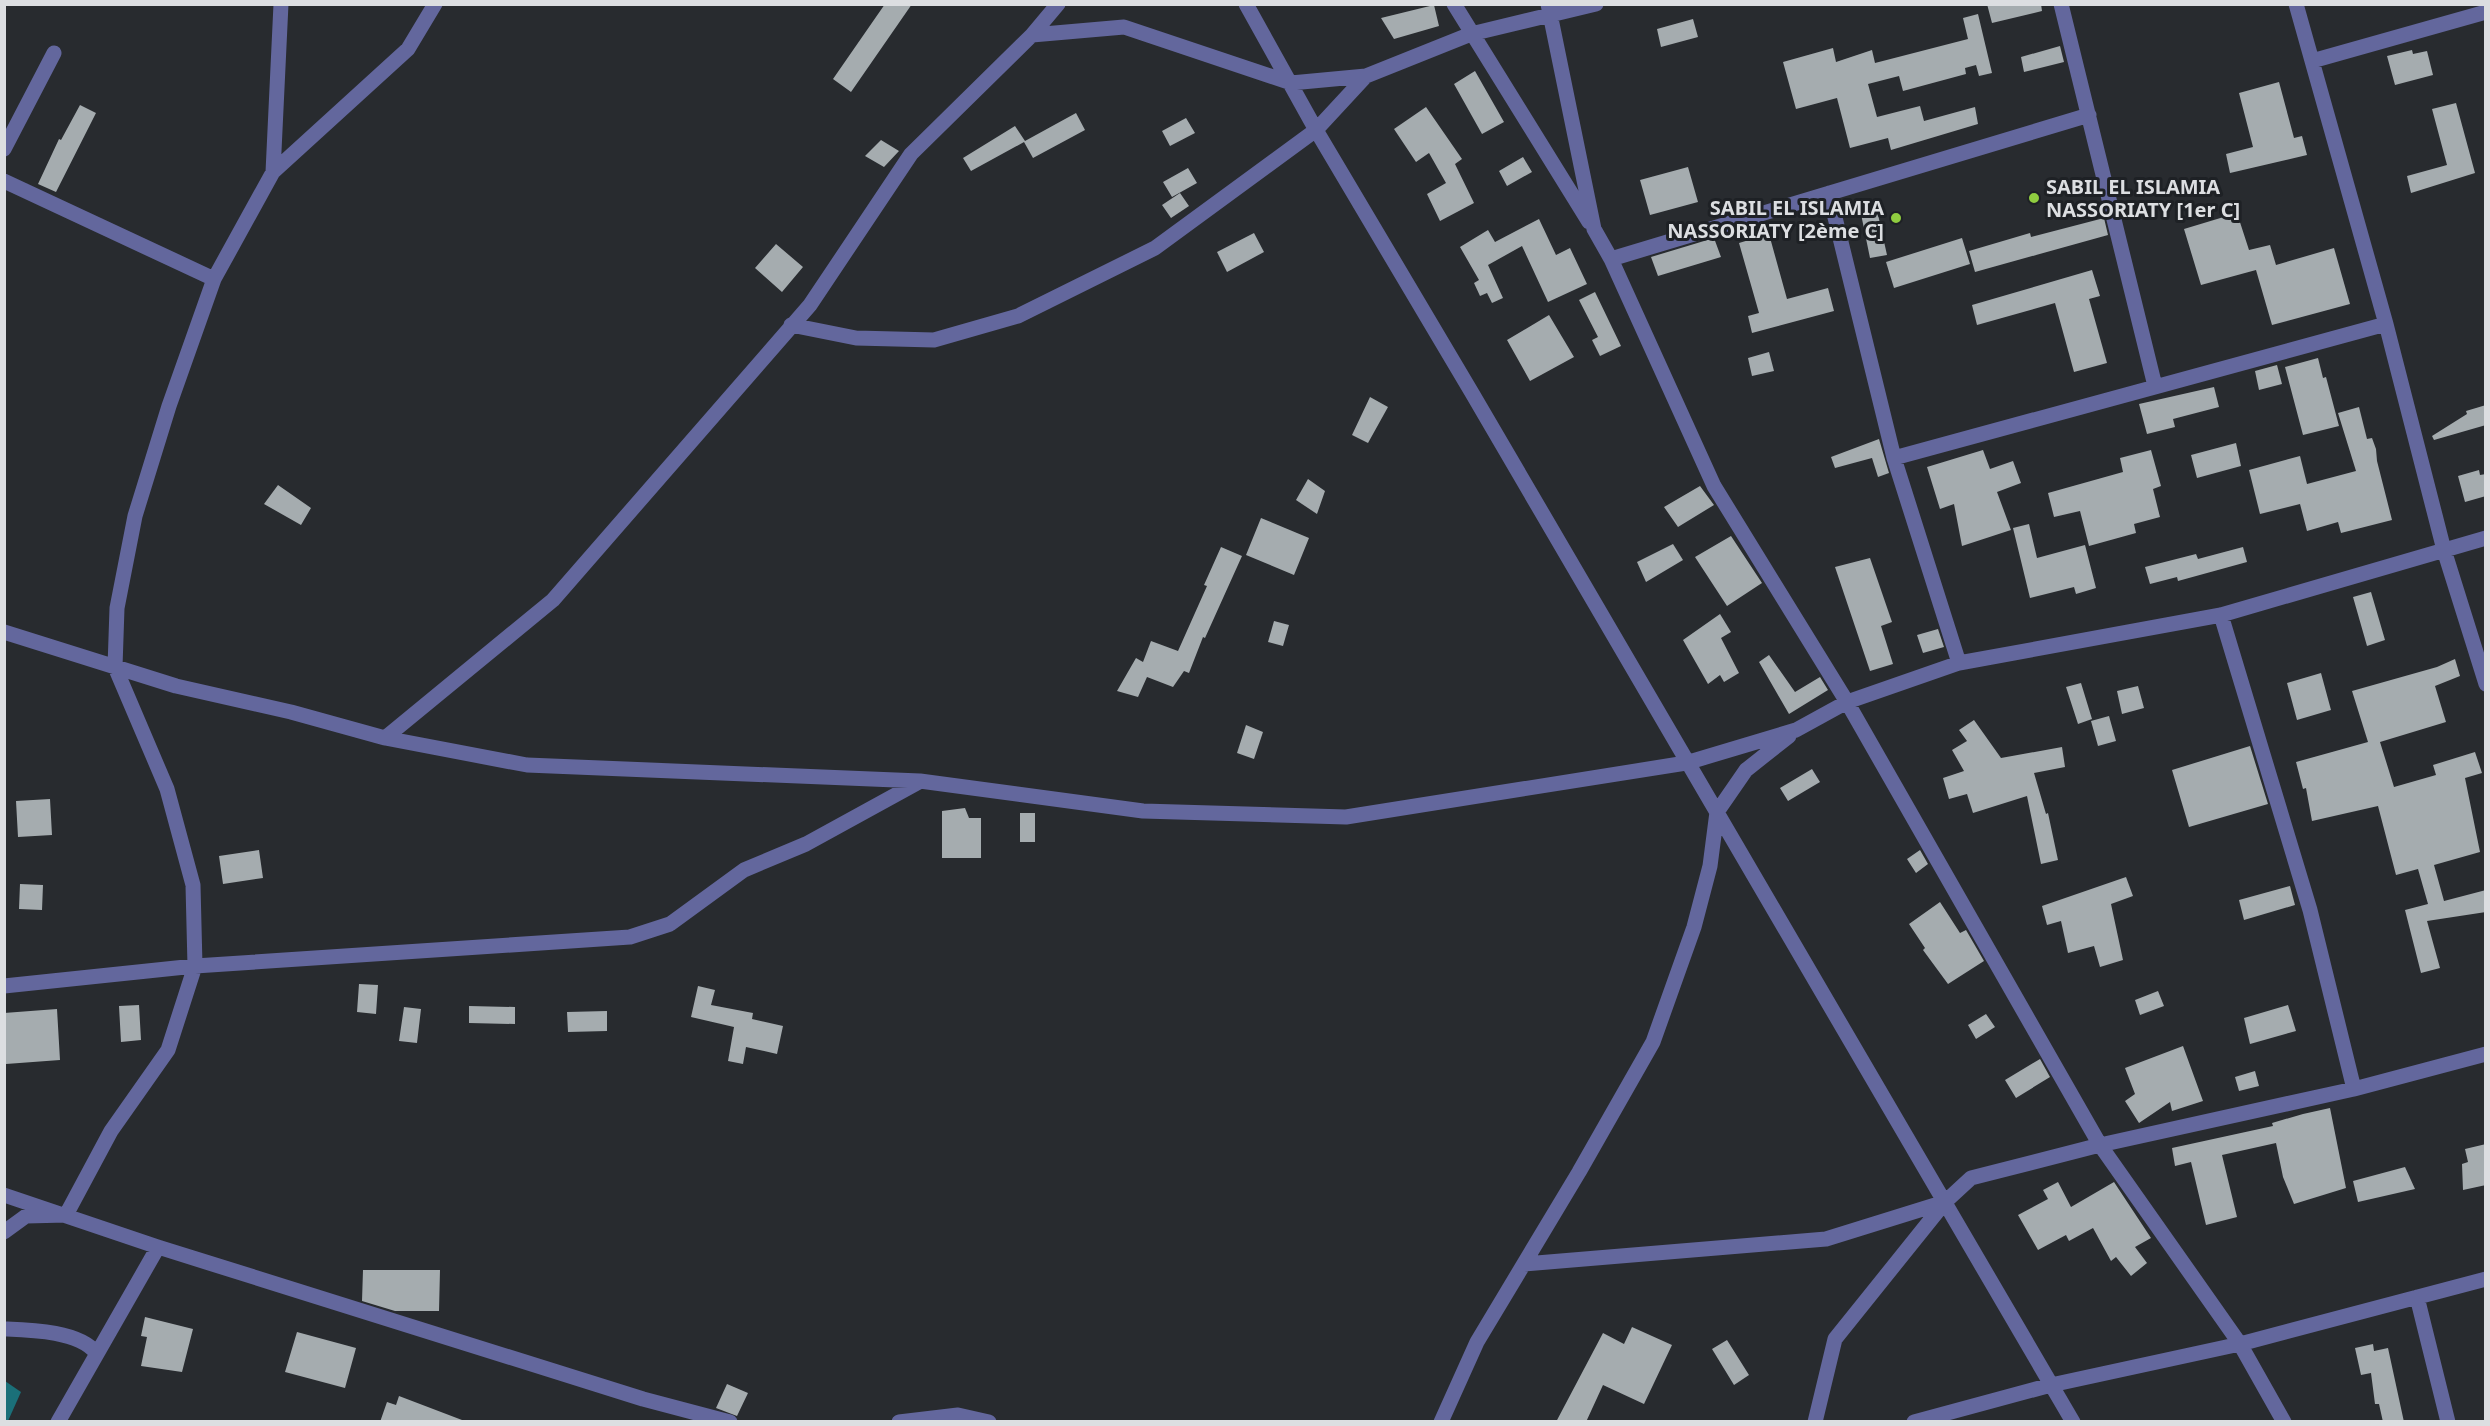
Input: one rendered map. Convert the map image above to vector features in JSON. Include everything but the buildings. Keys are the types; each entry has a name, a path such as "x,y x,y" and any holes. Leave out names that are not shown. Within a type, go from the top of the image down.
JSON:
{"street":[{"path":"273,172 281,4"},
{"path":"66,1215 111,1131 168,1050 195,966 193,885 167,789 115,667 117,608 135,516 169,406 214,279 273,172 408,49 435,4"},
{"path":"385,738 553,600 810,305 911,154 1032,35 1058,4"},
{"path":"1246,4 1316,130 2073,1422"},
{"path":"1454,4 1611,259 1714,486 1847,702 2100,1145 2240,1344 2284,1422"},
{"path":"1032,35 1124,27 1291,83 1366,76 1471,34 1550,10 1596,4"},
{"path":"2061,4 2155,386"},
{"path":"2296,4 2386,324 2444,550 2486,684"},
{"path":"1550,10 1594,229"},
{"path":"2312,61 2486,12"},
{"path":"4,149 54,53"},
{"path":"791,325 856,338 934,340 1018,316 1155,248 1316,130 1366,76"},
{"path":"1611,259 2089,115"},
{"path":"4,181 214,279"},
{"path":"1829,193 1894,458 1959,663"},
{"path":"1894,458 2386,324"},
{"path":"1441,1422 1477,1342 1653,1042 1694,927 1710,866 1717,812 1746,771 1796,730 1847,702 1959,663 2221,615 2486,538"},
{"path":"2221,615 2310,910 2354,1089"},
{"path":"4,632 176,686 291,712 385,738 527,765 920,782 1143,811 1346,817 1686,763 1796,730"},
{"path":"4,986 195,966 630,937 670,924 744,870 806,844 920,782"},
{"path":"1815,1422 1835,1339 1945,1202 1971,1178 2100,1145 2354,1089 2486,1054"},
{"path":"4,1196 158,1247 643,1399 730,1422"},
{"path":"1524,1264 1826,1239 1945,1202"},
{"path":"4,1232 26,1216 66,1215"},
{"path":"57,1422 158,1247"},
{"path":"1914,1422 2051,1385 2240,1344 2486,1279"},
{"path":"2417,1297 2448,1422"},
{"path":"4,1329 46,1331 76,1340 96,1353"},
{"path":"898,1422 956,1418 989,1422"}],"water":[{"path":"5,1381 21,1392 8,1421 5,1421"}],"place":[{"name":"SABIL EL ISLAMIA NASSORIATY [1er C]","path":"2034,198"},
{"name":"SABIL EL ISLAMIA NASSORIATY [2ème C]","path":"1896,218"}]}
